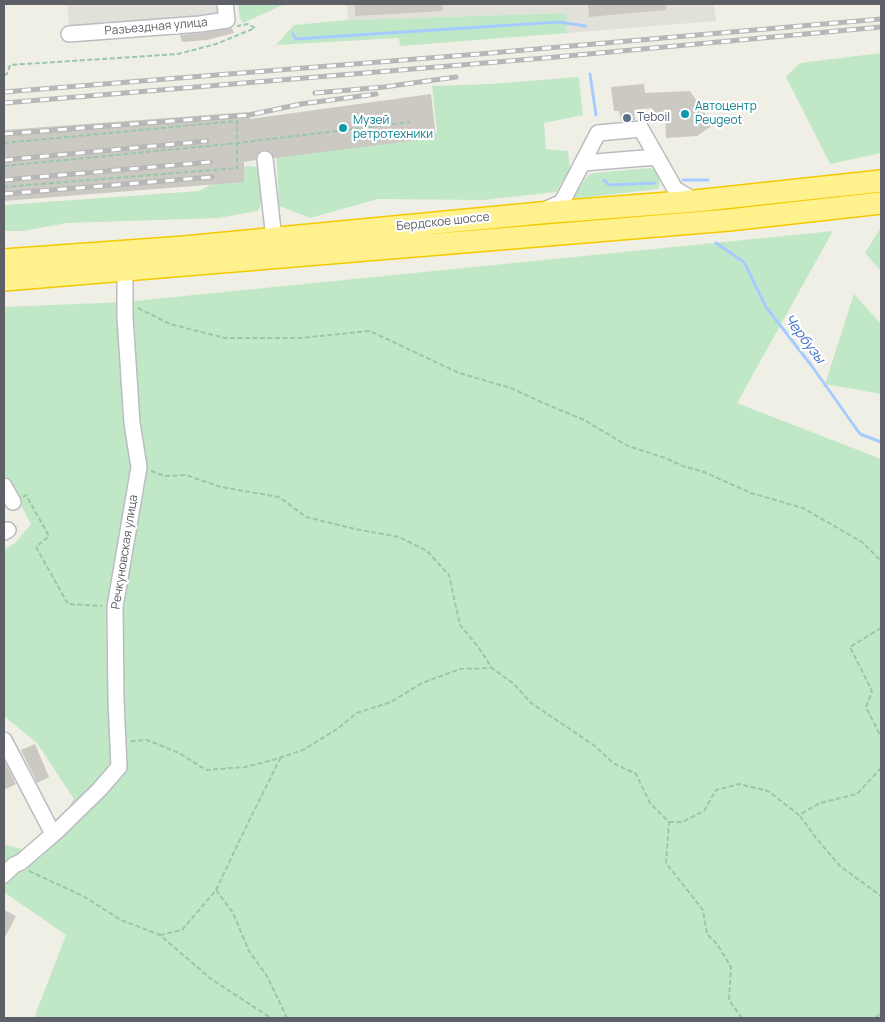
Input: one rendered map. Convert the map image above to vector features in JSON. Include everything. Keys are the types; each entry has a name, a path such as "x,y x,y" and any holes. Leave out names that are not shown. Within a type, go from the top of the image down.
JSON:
{"highway":[{"name":"Бердское шоссе","path":"4,260 274,239 540,213 695,201 881,181"},
{"path":"793,191 795,213"},
{"name":"Бердское шоссе","path":"4,280 542,236 795,213 881,203"}],"street":[{"name":"Разъездная улица","path":"69,34 200,24 227,20 226,11"},
{"path":"540,213 562,202 598,133 641,130 675,189 695,201"},
{"path":"583,163 657,157"},
{"path":"265,159 274,239"},
{"name":"Речкуновская улица","path":"119,767 115,608 139,467 132,423 124,302 125,270"},
{"path":"4,486 13,502"},
{"path":"4,740 53,834"},
{"path":"4,875 53,834 99,790 119,767"}],"path":[{"path":"4,75 7,74 10,65 178,54 216,44 255,28 248,24 234,26 226,11"},
{"path":"4,143 237,121 237,168 4,187"},
{"path":"4,166 238,144 410,122"},
{"path":"124,302 170,324 225,338 300,338 370,331 459,373 511,388 584,420 628,446 704,472 751,494 803,508 862,542 881,561"},
{"path":"139,467 165,476 186,475 221,487 279,497 306,517 345,527 399,537 427,550 448,575 460,625 479,648 492,668 514,684 531,703 594,746 614,763 636,774 650,803 669,822 682,822 704,811 716,790 739,784 768,791 799,815 840,866 881,896"},
{"path":"13,502 26,495 49,536 36,547 68,604 115,608"},
{"path":"881,628 850,647 872,691 866,707 881,737"},
{"path":"119,767 132,740 147,740 179,753 206,770 245,767 303,750 337,729 357,713 391,702 422,683 460,668 492,668"},
{"path":"160,935 182,930 216,890 281,757"},
{"path":"799,815 820,803 857,794 881,768"},
{"path":"669,822 666,863 703,910 707,934 717,944 730,966 729,1000 742,1018"},
{"path":"21,862 30,873 83,896 121,920 160,935 211,979 271,1018"},
{"path":"216,890 233,913 249,951 267,976 288,1018"},
{"path":"876,1018 881,1012"}],"shaded area":[{"path":"67,4 216,4 218,19 70,34"},
{"path":"347,4 714,4 716,21 567,33 565,13 348,20"}],"green space":[{"path":"238,4 285,4 243,23 240,18"},
{"path":"566,13 567,33 400,46 399,38 276,45 294,25 348,20"},
{"path":"881,53 881,153 830,164 786,77 800,63"},
{"path":"579,77 583,115 544,123 546,149 568,151 570,169 556,192 483,200 378,199 310,218 279,206 276,148 437,133 432,86"},
{"path":"246,166 258,167 264,195 258,211 218,218 67,223 22,231 4,231 4,205 199,191"},
{"path":"649,168 658,170 660,185 658,189 571,199 588,175"},
{"path":"881,227 881,271 865,253"},
{"path":"833,231 737,403 881,459 881,1018 34,1018 66,935 4,892 4,844 31,852 53,834 74,799 37,743 4,716 4,550 15,543 31,524 4,474 4,307 125,302"},
{"path":"854,294 881,324 881,394 825,384"}],"building":[{"path":"355,4 442,4 443,11 355,16"},
{"path":"588,4 666,4 666,10 589,17"},
{"path":"232,28 234,33 207,40 182,42 180,35 201,33"},
{"name":"Автоцентр Peugeot","path":"644,84 645,93 690,91 713,125 697,136 666,138 665,114 652,115 652,108 634,110 635,120 621,121 619,111 614,111 611,87"},
{"path":"431,94 436,138 274,158 269,151 263,150 257,155 256,160 244,162 244,182 4,201 4,130 249,112 250,119"},
{"path":"35,744 49,777 37,783 21,750"},
{"path":"4,760 16,784 4,790"},
{"path":"4,910 16,916 4,939"}],"waterway":[{"path":"293,34 295,39 559,22 586,26"},
{"path":"590,74 596,115"},
{"path":"604,180 609,185 655,183"},
{"path":"683,180 708,180"},
{"name":"Чербузы","path":"716,243 744,262 766,307 811,365 860,434 881,442"}],"railway":[{"path":"4,92 479,54 881,19"},
{"path":"4,103 545,58 881,27"},
{"path":"315,93 384,87 456,77"},
{"path":"4,134 249,115 301,104 376,94"},
{"path":"4,160 207,141"},
{"path":"4,180 210,162"},
{"path":"4,194 212,177"}],"place":[{"name":"Автоцентр Peugeot","path":"685,114"},
{"name":"Teboil","path":"627,118"},
{"name":"Музей ретротехники","path":"343,128"}]}
